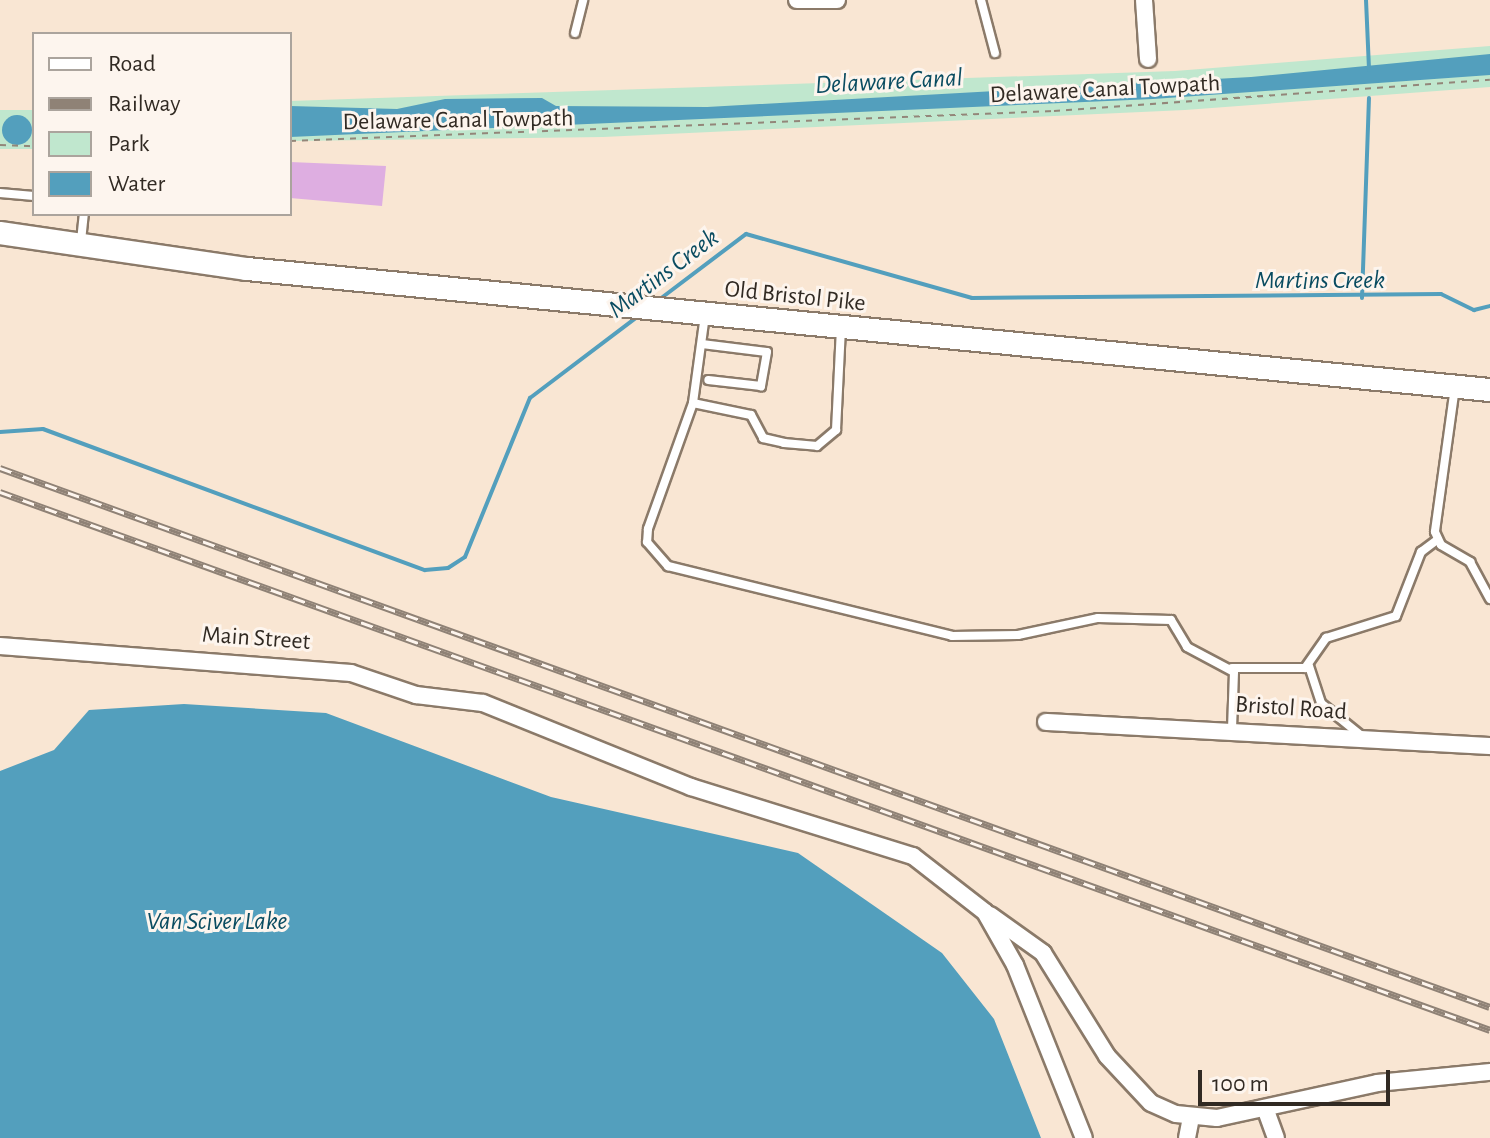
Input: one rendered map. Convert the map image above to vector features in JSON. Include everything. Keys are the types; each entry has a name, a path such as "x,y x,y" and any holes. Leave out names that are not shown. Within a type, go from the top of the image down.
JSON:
{"main road":[{"name":"Old Bristol Pike","path":"0,233 81,246 649,308 1490,390"}],"street":[{"path":"797,0 837,0"},
{"path":"1144,0 1148,59"},
{"name":"Main Street","path":"0,646 305,667 501,711 691,787 913,856 1043,953 1130,1084 1151,1103 1191,1117"},
{"name":"Bristol Road","path":"1046,722 1232,729 1490,746"},
{"path":"985,912 1015,965 1084,1138"},
{"path":"1187,1138 1191,1117 1265,1108 1377,1083 1490,1072"},
{"path":"1265,1108 1276,1138"}],"lane":[{"path":"575,33 583,0"},
{"path":"981,0 995,53"},
{"path":"0,193 32,196"},
{"path":"81,246 84,216"},
{"path":"705,313 693,403 648,529 653,554 668,566 952,636 1018,635 1098,618 1171,620 1187,647 1232,668 1309,666"},
{"path":"693,403 751,415 763,438 828,442 841,395 841,327"},
{"path":"702,344 767,352 761,386 708,380"},
{"path":"1364,738 1321,703 1309,666 1326,638 1396,616 1421,552 1438,539 1455,386"},
{"path":"1438,539 1470,562 1490,599"},
{"path":"1232,668 1232,729"}],"path":[{"name":"Delaware Canal Towpath","path":"292,141 1054,111 1490,80"},
{"path":"0,145 32,146"}],"green space":[{"path":"1490,46 1490,87 1185,110 603,137 292,141 292,101 1175,71"},
{"path":"0,110 32,110 32,149 0,149"}],"water":[{"path":"1490,54 1490,75 1153,99 292,137 292,106 397,109 445,99 542,98 556,106 707,107 1251,77"},
{"path":"17,115 28,119 32,130 28,141 17,145 6,141 2,130 6,119"},
{"name":"Van Sciver Lake","path":"184,704 326,713 551,797 798,853 942,953 994,1019 1041,1138 0,1138 0,771 54,750 89,710"}],"building":[{"path":"292,162 386,166 382,206 292,198"}],"waterway":[{"path":"1366,0 1369,70"},
{"path":"1362,298 1369,98"},
{"name":"Martins Creek","path":"660,299 746,234 972,298 1441,294 1474,310 1490,306"},
{"name":"Martins Creek","path":"0,432 43,429 425,570 448,568 465,557 530,398 637,317"}],"railway":[{"path":"0,468 1490,1007"},
{"path":"0,492 1490,1030"}],"water label":[{"name":"Delaware Canal","path":"889,82"}]}
